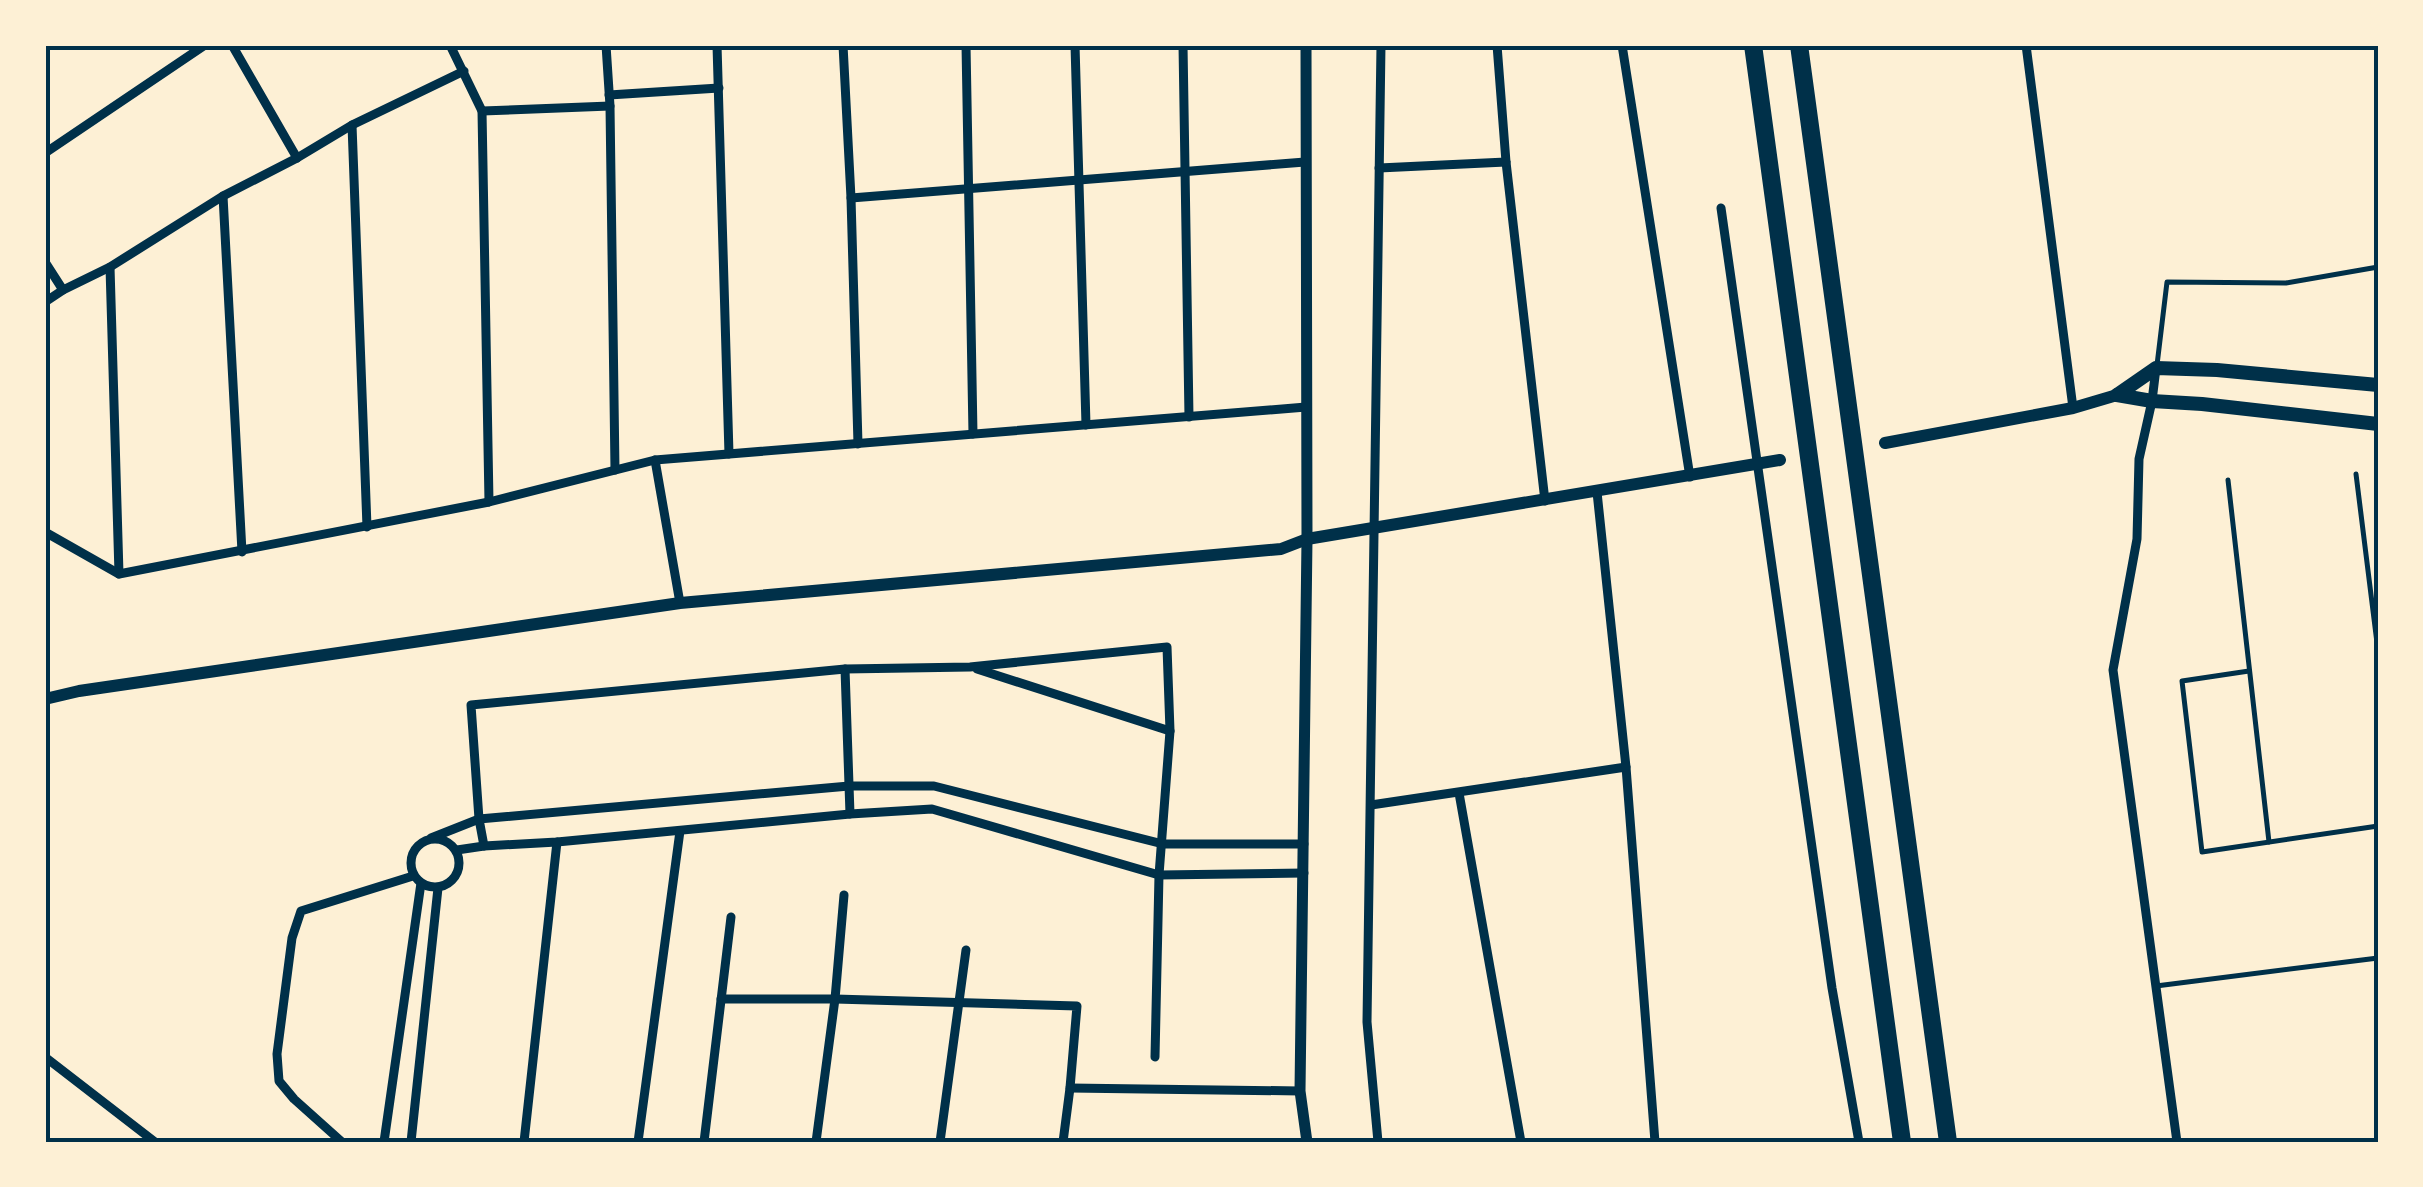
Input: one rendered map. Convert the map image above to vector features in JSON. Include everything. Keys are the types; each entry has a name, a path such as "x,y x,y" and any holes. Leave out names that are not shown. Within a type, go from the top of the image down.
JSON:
{"highway":[{"path":"1754,45 1902,1142"},
{"path":"1799,45 1948,1142"}],"main road":[{"path":"1885,443 2073,408 2117,394 2156,368 2378,386"},
{"path":"2117,394 2152,402 2378,424"},
{"path":"45,700 79,691 680,604 1281,549 1311,539 1780,460"}],"street":[{"path":"45,153 204,45"},
{"path":"232,45 297,158"},
{"path":"450,45 482,110 488,502"},
{"path":"606,45 615,470"},
{"path":"718,45 729,454"},
{"path":"843,45 858,444"},
{"path":"966,45 972,434"},
{"path":"1075,45 1086,425"},
{"path":"1184,45 1189,417"},
{"path":"1306,45 1306,407 1311,539 1300,1091 1307,1142"},
{"path":"1378,1142 1367,1022 1371,805 1368,530 1381,45"},
{"path":"1497,45 1506,162 1545,501"},
{"path":"1622,45 1690,477"},
{"path":"2026,45 2073,408"},
{"path":"45,302 352,125 464,72"},
{"path":"482,110 719,88"},
{"path":"352,125 367,526"},
{"path":"851,198 1306,162"},
{"path":"1379,168 1506,162"},
{"path":"223,196 242,552"},
{"path":"1721,208 1832,988 1859,1142"},
{"path":"45,262 62,290"},
{"path":"110,267 119,574"},
{"path":"2156,368 2139,458 2138,539 2114,670 2177,1142"},
{"path":"45,532 119,574 488,502 655,460 1306,407"},
{"path":"655,460 680,604"},
{"path":"1596,492 1626,767 1654,1142"},
{"path":"484,846 471,704 845,669 970,667 1167,646 1170,731 1159,874 1155,1058"},
{"path":"970,667 1170,731"},
{"path":"845,669 850,814"},
{"path":"1371,805 1626,767"},
{"path":"384,1142 417,880 411,865 413,852 421,842 479,818 849,786 934,786 1162,844 1304,844"},
{"path":"1459,793 1521,1142"},
{"path":"457,850 932,809 1159,874 1304,873"},
{"path":"638,1142 680,831"},
{"path":"342,1142 294,1099 280,1081 278,1054 292,938 301,911 417,880 438,888 450,883 458,873 457,850 446,840 431,838"},
{"path":"524,1142 557,842"},
{"path":"411,1142 438,888"},
{"path":"816,1142 844,895"},
{"path":"704,1142 731,917"},
{"path":"940,1142 966,950"},
{"path":"721,1000 834,998 1077,1006 1063,1142"},
{"path":"46,1061 155,1142"},
{"path":"1070,1088 1300,1091"}],"lane":[{"path":"2156,368 2167,282 2286,283 2378,267"},
{"path":"2356,474 2378,651"},
{"path":"2228,480 2269,842"},
{"path":"2249,672 2182,682 2202,852 2378,826"},
{"path":"2156,986 2378,958"}]}
